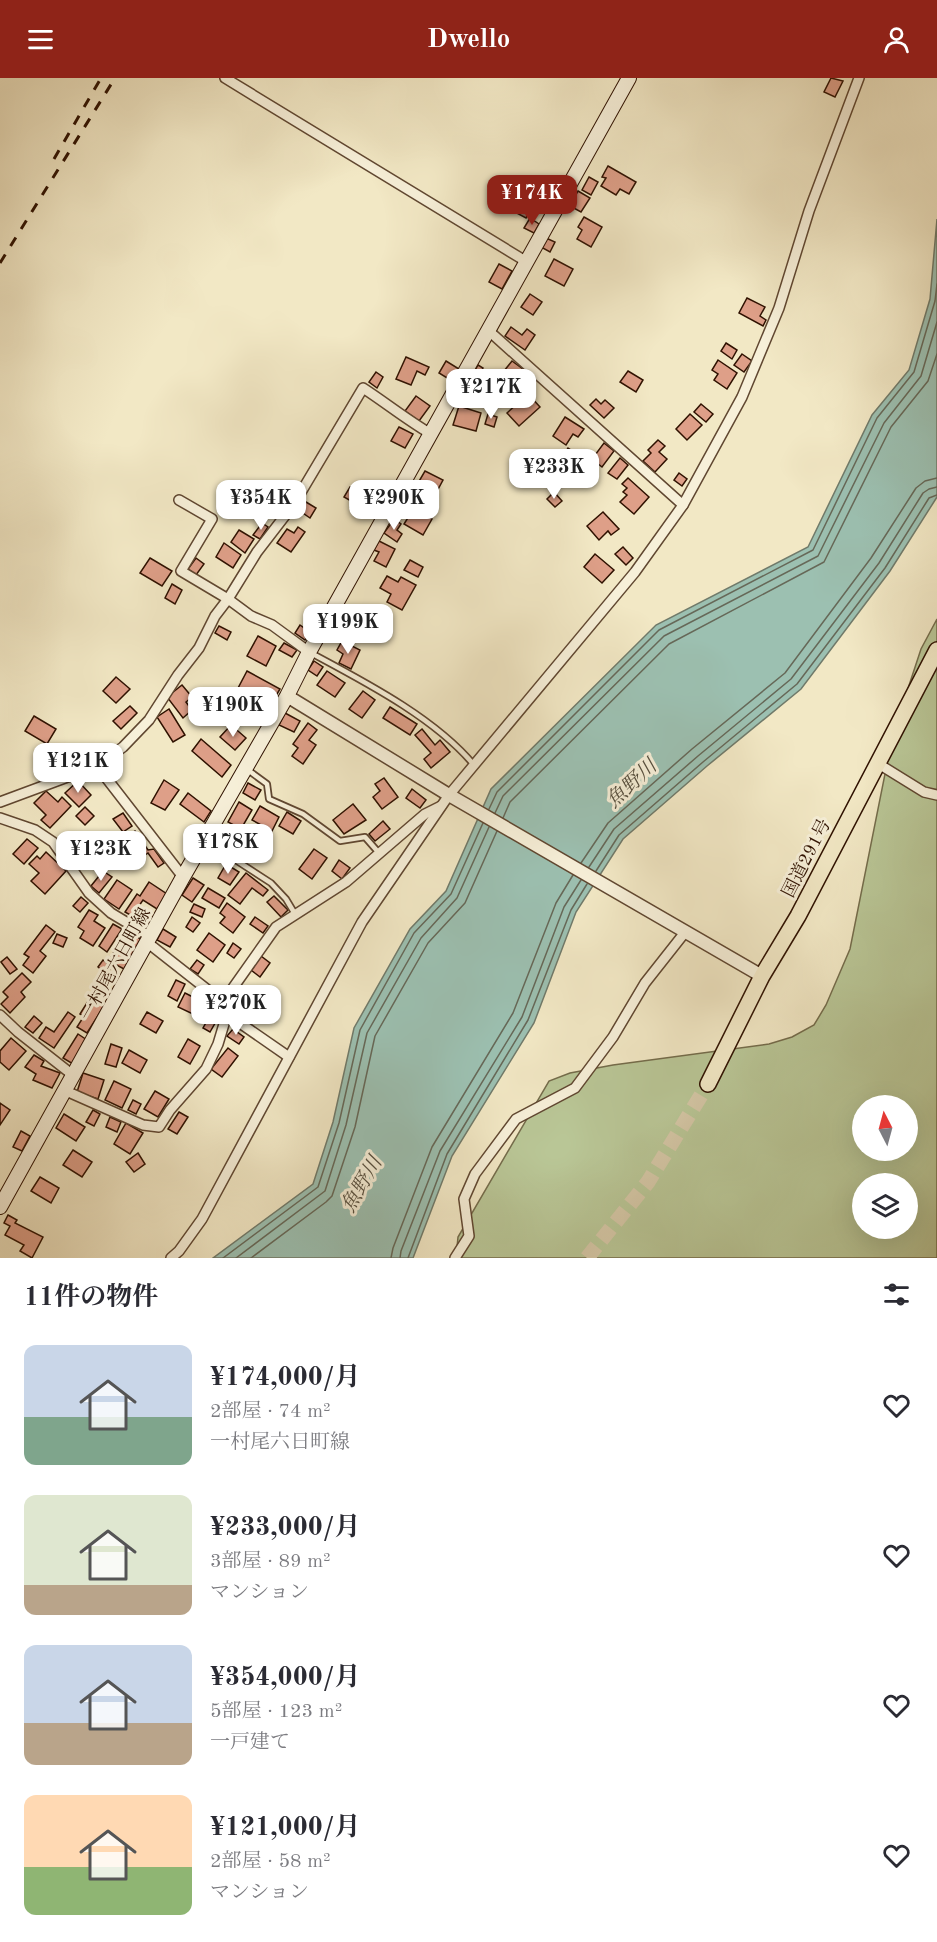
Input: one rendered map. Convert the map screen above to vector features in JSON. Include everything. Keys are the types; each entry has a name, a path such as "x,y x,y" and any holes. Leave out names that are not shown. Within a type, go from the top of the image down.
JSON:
{"highway":[{"name":"国道291号","path":"708,1084 762,976 798,916 937,650"}],"main road":[{"name":"一村尾六日町線","path":"0,1207 183,877 287,696 309,652 629,78"}],"street":[{"path":"225,78 527,262"},
{"path":"171,1258 179,1251 202,1219 362,922 392,876 446,800 635,572 683,505 742,397 774,320 810,211 859,78"},
{"path":"489,331 683,505"},
{"path":"0,802 97,766 123,747 148,720 199,648 215,616 257,552 294,504 363,388 431,434"},
{"path":"179,500 212,519 181,571 228,599 250,616 272,626 309,652"},
{"path":"287,696 446,800 686,931 762,976"},
{"path":"877,763 924,792 937,795"},
{"path":"97,766 183,877"},
{"path":"223,1002 276,927 346,882 424,814 446,800"},
{"path":"0,818 35,830 53,842 89,893 223,1002 227,1014 218,1044 206,1069 170,1110 159,1127 143,1125 66,1091"},
{"path":"455,1258 469,1236 464,1199 475,1174 516,1119 576,1088 613,1037 645,983 686,931"},
{"path":"227,1014 289,1057"},
{"path":"0,1015 74,1076"}],"lane":[{"path":"309,652 362,680 437,729 460,748 474,765"},
{"path":"246,768 267,784 269,799 303,814 340,841 365,837 379,854"},
{"path":"231,857 271,883 286,899 295,915"}],"green space":[{"path":"937,619 937,1258 456,1258 458,1237 549,1081 570,1073 613,1065 769,1044 792,1037 814,1025 826,1005 850,949 893,734 921,649"}],"water":[{"name":"魚野川","path":"937,219 937,497 890,571 801,689 623,839 576,912 534,1023 452,1156 413,1258 213,1258 313,1184 333,1122 354,1028 410,929 446,891 491,789 656,625 808,547 872,415 909,370 930,299"}],"building":[{"path":"831,78 843,81 835,97 824,92"},
{"path":"608,166 636,182 629,194 620,189 616,195 601,186 606,178 602,177"},
{"path":"589,177 598,182 591,195 582,190"},
{"path":"578,191 590,198 581,212 570,206"},
{"path":"518,196 533,204 526,218 511,210"},
{"path":"584,217 602,227 591,247 577,239 582,230 578,227"},
{"path":"530,218 539,224 534,233 524,228"},
{"path":"546,238 555,242 550,252 541,247"},
{"path":"554,259 573,269 564,286 545,276"},
{"path":"499,264 512,271 502,289 489,282"},
{"path":"530,294 542,302 533,315 521,307"},
{"path":"747,298 765,307 760,316 766,320 763,326 739,313"},
{"path":"511,327 522,335 527,329 535,335 525,350 505,336"},
{"path":"726,343 737,350 732,359 721,351"},
{"path":"742,354 752,361 744,372 734,365"},
{"path":"406,357 429,367 425,375 417,371 411,385 396,379"},
{"path":"718,360 737,373 727,389 714,380 718,374 712,370"},
{"path":"446,361 459,369 452,381 439,373"},
{"path":"512,361 531,375 522,386 504,371"},
{"path":"478,365 483,368 476,381 470,378"},
{"path":"628,371 643,380 636,392 620,382"},
{"path":"376,372 383,377 377,388 369,382"},
{"path":"528,394 540,407 519,426 507,413"},
{"path":"416,396 430,406 419,421 405,411"},
{"path":"596,399 601,404 605,400 614,408 604,418 590,405"},
{"path":"701,404 713,414 706,422 694,412"},
{"path":"459,406 481,413 476,431 453,425"},
{"path":"488,414 497,417 494,427 485,424"},
{"path":"690,414 702,425 687,440 676,429"},
{"path":"565,417 584,429 578,437 573,434 566,445 553,436"},
{"path":"399,427 413,434 405,448 391,441"},
{"path":"658,440 665,446 659,452 667,459 655,472 643,461 651,453 648,450"},
{"path":"604,443 614,451 602,467 592,459"},
{"path":"568,448 577,454 572,462 563,456"},
{"path":"550,458 569,468 562,480 544,470"},
{"path":"620,458 628,465 617,479 608,473"},
{"path":"425,471 443,480 436,493 418,483"},
{"path":"679,473 687,479 682,486 674,480"},
{"path":"628,478 649,497 634,514 620,502 627,495 623,492 627,488 622,484"},
{"path":"350,487 369,499 360,513 350,507 353,502 344,497"},
{"path":"554,492 562,501 555,507 547,499"},
{"path":"306,502 316,508 310,518 300,511"},
{"path":"414,508 432,519 423,535 404,524"},
{"path":"603,512 619,529 611,535 608,531 599,540 587,526"},
{"path":"394,519 401,524 397,530 402,534 397,542 384,533"},
{"path":"262,523 268,527 260,539 253,535"},
{"path":"298,527 305,532 291,552 277,543 287,529 294,533"},
{"path":"239,530 254,539 245,553 231,542"},
{"path":"379,541 395,549 386,567 374,561 379,552 374,550"},
{"path":"224,543 241,555 233,568 216,557"},
{"path":"623,547 633,558 626,565 615,554"},
{"path":"595,554 614,570 602,583 584,567"},
{"path":"150,558 172,571 162,586 140,573"},
{"path":"196,558 204,564 196,575 188,569"},
{"path":"410,560 423,567 418,577 404,570"},
{"path":"387,576 398,582 401,577 416,585 402,610 387,602 391,594 380,588"},
{"path":"172,584 182,590 175,604 165,598"},
{"path":"337,621 350,629 345,638 332,630"},
{"path":"300,625 311,633 305,640 295,633"},
{"path":"219,626 231,632 227,640 215,633"},
{"path":"258,636 276,646 266,666 247,656"},
{"path":"342,641 360,650 351,669 339,663 343,654 337,650"},
{"path":"284,643 297,650 292,657 279,650"},
{"path":"314,661 323,667 317,676 308,670"},
{"path":"247,671 280,689 274,699 256,689 251,700 236,692"},
{"path":"327,671 345,683 335,697 317,685"},
{"path":"116,677 130,689 116,703 103,691"},
{"path":"182,685 192,697 186,702 192,710 183,718 167,697"},
{"path":"363,691 375,700 362,718 349,709"},
{"path":"130,706 137,713 121,729 113,721"},
{"path":"390,707 417,724 410,735 383,718"},
{"path":"169,709 185,735 173,742 157,717"},
{"path":"285,713 300,721 294,732 279,725"},
{"path":"34,716 56,729 47,744 25,731"},
{"path":"308,723 317,730 309,740 316,745 303,764 292,756 298,748 293,744"},
{"path":"231,725 246,738 235,750 220,737"},
{"path":"422,729 435,745 440,740 450,752 431,768 424,759 431,753 415,735"},
{"path":"201,739 231,765 222,777 192,751"},
{"path":"384,778 398,797 382,809 373,797 380,791 375,784"},
{"path":"164,780 179,790 165,810 151,803"},
{"path":"78,781 91,795 79,807 65,793"},
{"path":"248,783 261,790 255,800 243,793"},
{"path":"412,789 426,800 420,808 406,798"},
{"path":"46,791 58,802 62,797 71,806 50,828 41,820 46,815 34,803"},
{"path":"188,793 211,811 204,822 180,804"},
{"path":"239,802 252,810 241,829 228,822"},
{"path":"353,804 366,820 344,834 333,820"},
{"path":"260,806 279,817 272,831 252,820"},
{"path":"85,807 94,816 85,825 76,816"},
{"path":"287,812 301,821 293,834 279,826"},
{"path":"123,813 132,826 123,832 113,819"},
{"path":"383,821 390,829 375,841 369,834"},
{"path":"135,831 148,850 154,849 164,863 158,867 148,853 145,855 142,851 131,858 124,847 129,843 125,837"},
{"path":"80,837 84,843 91,837 103,852 84,866 77,857 81,853 73,843"},
{"path":"27,839 38,848 24,864 13,854"},
{"path":"314,849 327,858 312,879 299,869"},
{"path":"46,852 66,871 45,894 31,881 39,873 29,864 37,856 40,859"},
{"path":"339,860 350,868 342,879 332,871"},
{"path":"226,864 239,872 230,885 218,878"},
{"path":"103,871 112,877 99,893 91,886"},
{"path":"246,873 268,890 263,896 252,888 240,904 228,895"},
{"path":"193,878 204,885 192,902 182,895"},
{"path":"117,880 132,890 119,909 104,899"},
{"path":"149,882 167,894 157,909 143,900 132,916 125,912 137,894 140,896"},
{"path":"208,888 225,898 219,908 202,898"},
{"path":"274,896 288,910 281,917 267,902"},
{"path":"81,897 88,903 80,912 73,906"},
{"path":"227,903 245,917 233,933 220,923 225,917 220,913"},
{"path":"194,904 205,909 202,917 190,912"},
{"path":"89,910 98,915 94,921 105,928 93,946 80,938 84,931 78,927"},
{"path":"192,917 200,923 193,932 186,927"},
{"path":"255,917 268,926 263,933 250,924"},
{"path":"113,924 122,929 107,952 99,946"},
{"path":"46,925 55,932 40,951 46,956 33,973 23,965 29,957 24,954"},
{"path":"163,929 176,937 170,947 157,940"},
{"path":"125,931 141,939 124,969 109,961"},
{"path":"209,933 225,945 213,962 197,950"},
{"path":"57,934 67,938 63,947 53,943"},
{"path":"233,943 241,949 234,958 227,953"},
{"path":"261,956 270,963 260,977 251,970"},
{"path":"7,957 17,969 10,974 1,962"},
{"path":"103,960 112,967 106,974 98,967"},
{"path":"197,960 204,965 198,974 190,969"},
{"path":"22,973 31,982 21,992 25,997 10,1013 1,1004 8,997 3,992"},
{"path":"176,980 185,984 177,1001 168,996"},
{"path":"185,993 201,1001 195,1015 178,1007"},
{"path":"90,998 104,1006 87,1033 77,1027 84,1016 80,1014"},
{"path":"246,1006 253,1011 247,1020 239,1015"},
{"path":"68,1012 75,1017 54,1048 39,1038 46,1027 54,1032"},
{"path":"147,1012 163,1021 156,1033 140,1024"},
{"path":"211,1014 218,1018 210,1032 203,1028"},
{"path":"34,1016 42,1023 33,1033 25,1027"},
{"path":"233,1029 244,1037 239,1044 227,1036"},
{"path":"78,1034 87,1040 73,1064 63,1058"},
{"path":"11,1038 26,1051 9,1070 0,1062 0,1051"},
{"path":"188,1039 200,1046 190,1064 178,1057"},
{"path":"111,1044 122,1048 116,1067 105,1064"},
{"path":"228,1048 238,1056 222,1077 211,1069"},
{"path":"129,1050 147,1060 140,1073 122,1063"},
{"path":"34,1055 44,1061 41,1066 60,1073 52,1088 33,1080 36,1074 25,1067"},
{"path":"83,1073 104,1080 98,1099 77,1092"},
{"path":"114,1081 131,1089 122,1108 105,1100"},
{"path":"155,1091 169,1099 158,1117 144,1109"},
{"path":"133,1100 141,1104 136,1114 128,1110"},
{"path":"0,1103 10,1110 0,1125"},
{"path":"93,1110 100,1114 94,1126 86,1122"},
{"path":"179,1112 188,1117 177,1134 168,1129"},
{"path":"64,1114 85,1127 76,1141 56,1128"},
{"path":"110,1117 121,1122 117,1132 106,1127"},
{"path":"126,1123 143,1133 130,1154 114,1144"},
{"path":"21,1131 30,1136 22,1151 13,1147"},
{"path":"73,1150 92,1162 82,1177 63,1165"},
{"path":"138,1153 145,1164 134,1172 126,1162"},
{"path":"40,1177 59,1188 51,1203 31,1191"},
{"path":"8,1215 17,1220 15,1223 43,1237 32,1258 20,1251 24,1245 5,1235 10,1226 4,1223"}],"tunnel":[{"path":"587,1258 648,1182 708,1084"}],"railway":[{"path":"54,159 101,78"},
{"path":"0,263 115,78"}]}
